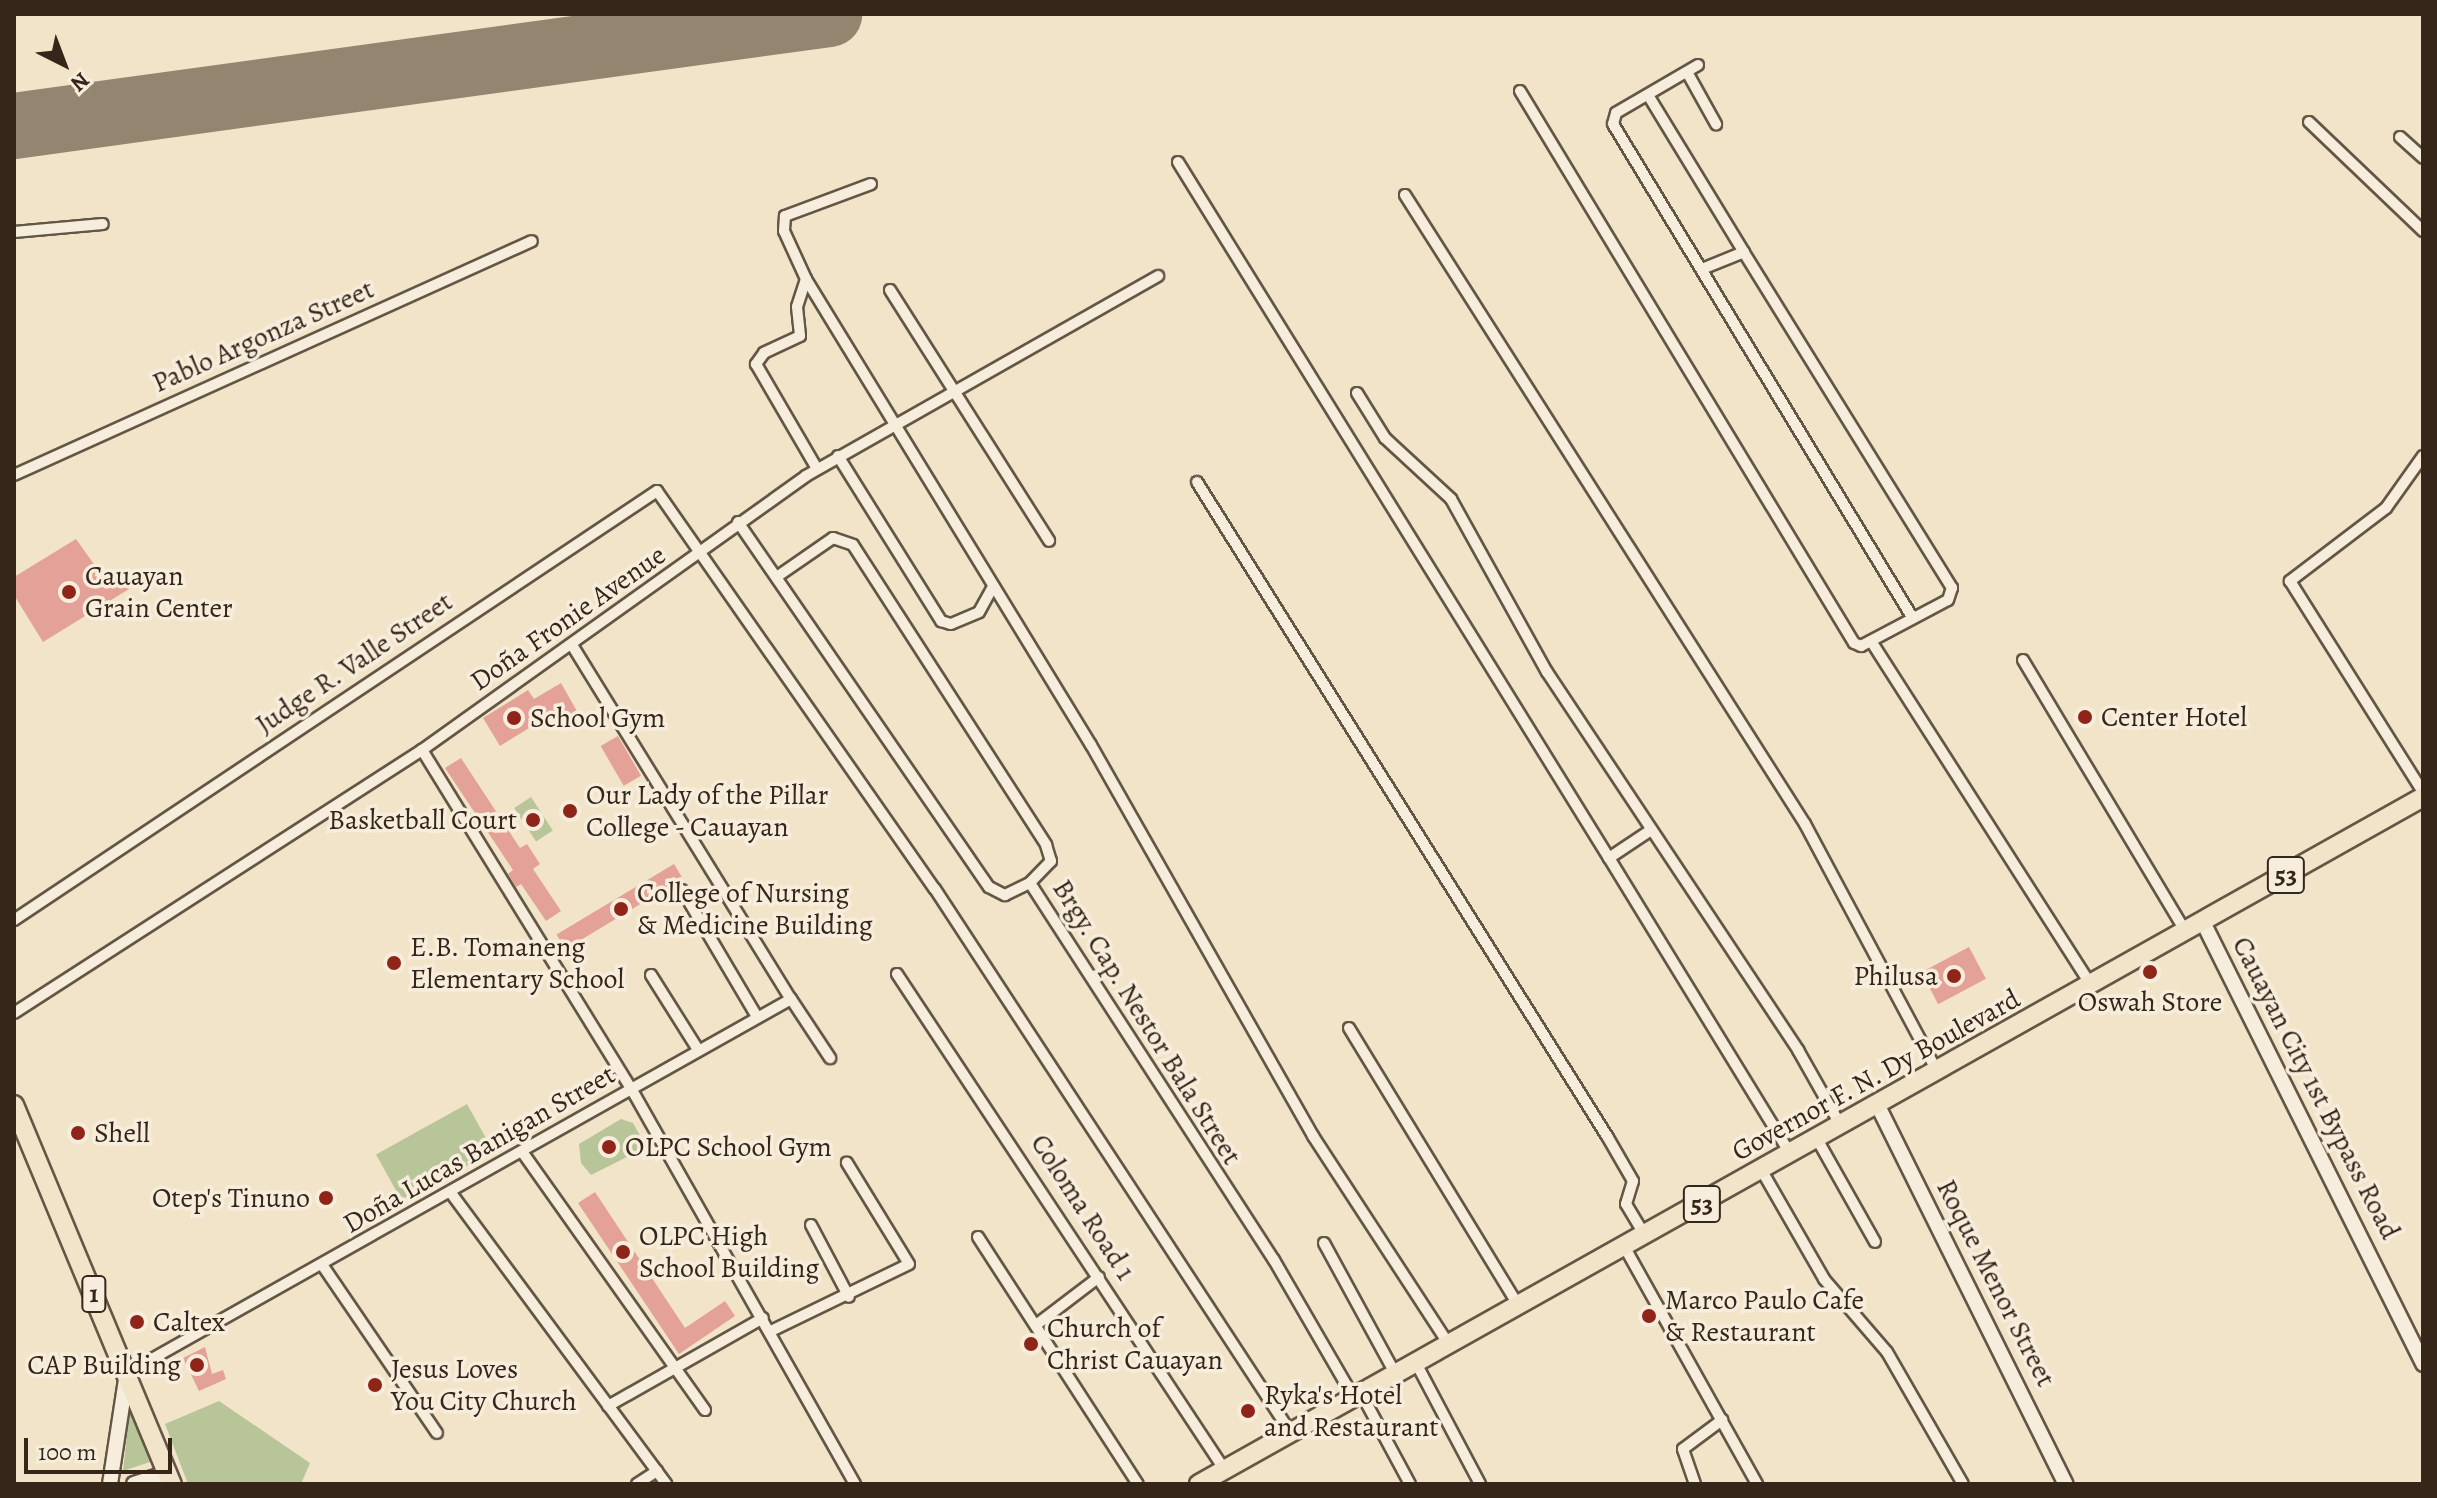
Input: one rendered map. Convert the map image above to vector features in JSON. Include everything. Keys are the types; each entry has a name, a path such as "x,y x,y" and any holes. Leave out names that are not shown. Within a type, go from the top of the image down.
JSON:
{"highway":[{"name":"Governor F. N. Dy Boulevard","path":"1199,1484 1938,1073 2369,828 2423,794"},
{"name":"1","path":"14,1105 170,1478"}],"main road":[{"name":"Cauayan City 1st Bypass Road","path":"2203,922 2423,1364"},
{"name":"Roque Menor Street","path":"1878,1106 2066,1484"},
{"path":"110,1484 127,1373"},
{"path":"134,1484 170,1478"}],"street":[{"path":"1698,65 1616,113 1613,124 1912,617"},
{"path":"1687,72 1716,124"},
{"path":"1520,91 1853,641 1871,641 1948,600 1952,588 1648,95"},
{"path":"2309,122 2423,231"},
{"path":"2400,137 2423,158"},
{"path":"1178,162 1791,1155"},
{"path":"871,184 785,216 784,231 806,279 891,424 1116,786 1313,1136 1449,1345"},
{"path":"1405,195 1805,824 1938,1073"},
{"path":"14,232 103,224"},
{"name":"Pablo Argonza Street","path":"14,475 532,241"},
{"path":"1702,269 1744,252"},
{"name":"Doña Fronie Avenue","path":"14,1013 422,750 703,553 738,522 817,469 891,424 1158,276"},
{"path":"806,279 797,307 800,336 764,353 756,364 817,469"},
{"path":"890,290 1049,541"},
{"path":"1357,393 1385,438 1451,499 1547,672 1798,1050 1841,1126"},
{"path":"838,456 941,621 951,624 979,612 993,587"},
{"path":"2423,456 2386,508 2290,581 2423,794"},
{"path":"1197,482 1607,1136 1633,1181 1626,1204 1645,1236"},
{"name":"Judge R. Valle Street","path":"14,920 650,493 662,494 703,553"},
{"name":"Brgy. Cap. Nestor Bala Street","path":"738,522 989,887 1005,895 1030,883 1274,1260 1410,1484"},
{"path":"778,576 833,538 853,545 1046,845 1051,861 1030,883"},
{"path":"703,553 935,889 1291,1433"},
{"path":"1871,641 2091,985"},
{"path":"572,645 830,1058"},
{"path":"2023,660 2186,932"},
{"path":"422,750 632,1090 855,1484"},
{"path":"1609,858 1651,830"},
{"path":"682,890 756,1015"},
{"name":"Coloma Road 1","path":"897,974 1224,1469"},
{"path":"651,975 697,1048"},
{"name":"Doña Lucas Banigan Street","path":"127,1373 523,1153 697,1048 791,999"},
{"path":"1349,1028 1519,1306"},
{"path":"1817,1139 1875,1242"},
{"path":"523,1153 678,1365 705,1410"},
{"path":"771,1331 849,1297 909,1264 847,1163"},
{"path":"1762,1171 1824,1279 1887,1352 1963,1484"},
{"path":"451,1193 666,1484"},
{"path":"811,1225 849,1297"},
{"path":"978,1237 1138,1484"},
{"path":"1324,1243 1396,1375"},
{"path":"1624,1246 1757,1484"},
{"path":"323,1266 437,1433"},
{"path":"1036,1325 1099,1277"},
{"path":"608,1406 763,1318"},
{"path":"1416,1363 1480,1484"},
{"path":"1695,1484 1683,1449 1722,1420"},
{"path":"637,1484 657,1471"}],"green space":[{"name":"Basketball Court","path":"531,797 553,831 536,841 514,808"},
{"path":"467,1104 493,1151 402,1202 376,1154"},
{"name":"OLPC School Gym","path":"621,1119 633,1123 642,1139 639,1151 591,1175 581,1163 579,1144"},
{"path":"219,1401 310,1463 301,1484 188,1484 165,1424"},
{"path":"130,1408 150,1462 123,1471"}],"building":[{"name":"Cauayan Grain Center","path":"76,539 106,581 119,573 129,589 43,642 14,595 14,577"},
{"name":"School Gym","path":"561,683 578,713 553,727 547,717 500,746 483,718 528,690 534,699"},
{"path":"618,736 641,776 624,786 601,746"},
{"path":"461,758 520,848 527,844 540,864 533,869 561,911 546,921 521,884 516,887 508,874 513,870 445,768"},
{"name":"College of Nursing & Medicine Building","path":"674,864 683,879 565,949 557,935"},
{"name":"Philusa","path":"1969,947 1986,979 1938,1004 1921,972"},
{"name":"OLPC High School Building","path":"595,1192 685,1328 725,1301 735,1316 679,1354 578,1203"},
{"name":"CAP Building","path":"205,1347 212,1374 223,1370 226,1379 199,1391 183,1358"}],"runway":[{"path":"14,126 829,14"}],"place":[{"name":"Cauayan Grain Center","path":"69,592"},
{"name":"Center Hotel","path":"2085,717"},
{"name":"School Gym","path":"514,718"},
{"name":"Our Lady of the Pillar College - Cauayan","path":"570,811"},
{"name":"Basketball Court","path":"533,820"},
{"name":"College of Nursing & Medicine Building","path":"621,909"},
{"name":"E.B. Tomaneng Elementary School","path":"394,963"},
{"name":"Oswah Store","path":"2150,972"},
{"name":"Philusa","path":"1954,976"},
{"name":"Shell","path":"78,1133"},
{"name":"OLPC School Gym","path":"609,1147"},
{"name":"Otep's Tinuno","path":"326,1198"},
{"name":"OLPC High School Building","path":"623,1252"},
{"name":"Marco Paulo Cafe & Restaurant","path":"1649,1316"},
{"name":"Caltex","path":"137,1322"},
{"name":"Church of Christ Cauayan","path":"1031,1344"},
{"name":"CAP Building","path":"197,1365"},
{"name":"Jesus Loves You City Church","path":"375,1385"},
{"name":"Ryka's Hotel and Restaurant","path":"1248,1411"}]}
